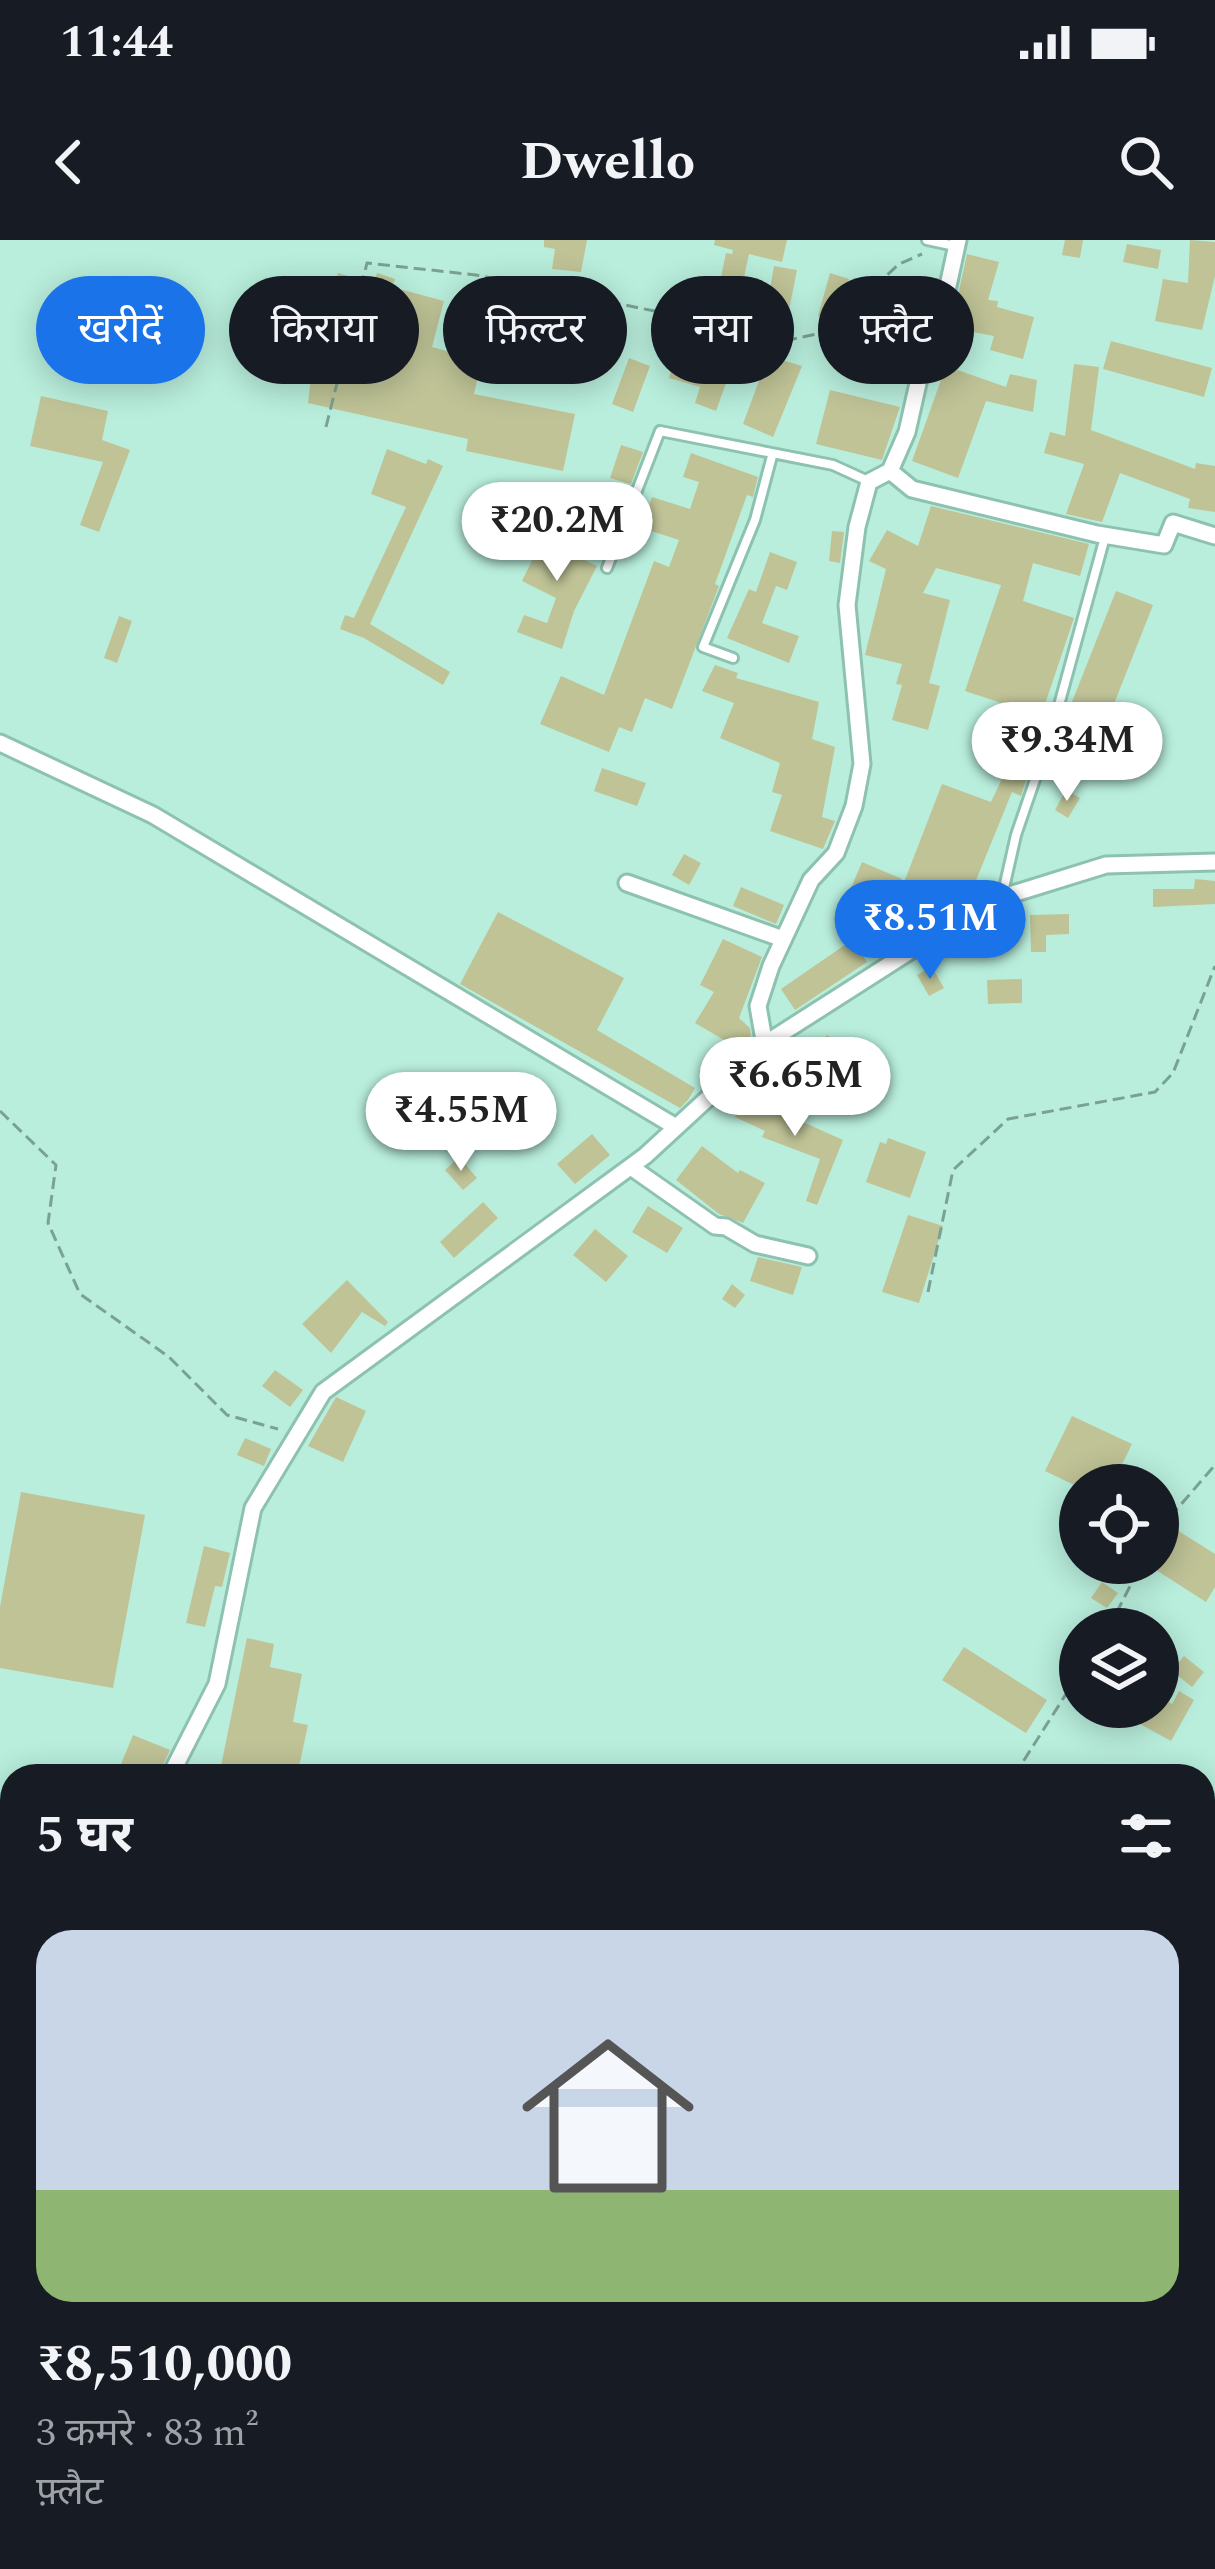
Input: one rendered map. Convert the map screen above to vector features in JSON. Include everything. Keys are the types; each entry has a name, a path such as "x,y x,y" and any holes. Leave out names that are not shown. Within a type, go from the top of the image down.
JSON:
{"street":[{"path":"951,276 958,243"},
{"path":"764,1046 758,1006 783,939 811,880 836,853 854,806 862,764 847,605 856,527 869,482 890,470 907,432 918,384"},
{"path":"890,470 913,489 1105,535 1164,545 1173,523 1215,536"},
{"path":"0,742 153,815 676,1127"},
{"path":"176,1764 217,1684 253,1508 323,1391 631,1167 764,1046 987,902 1106,865 1215,862"},
{"path":"628,884 783,939"},
{"path":"631,1167 715,1226 726,1227 755,1244 808,1256"}],"lane":[{"path":"927,240 958,243"},
{"path":"608,568 660,431 833,465 869,482"},
{"path":"733,658 704,647 755,520 772,456"},
{"path":"1002,898 1016,835 1053,727 1105,535"}],"path":[{"path":"886,276 926,251"},
{"path":"326,427 367,263 476,275 793,339 818,334"},
{"path":"928,1292 953,1170 1008,1119 1155,1092 1173,1073 1215,966"},
{"path":"0,1111 56,1165 48,1223 80,1294 169,1357 227,1414 297,1435"},
{"path":"1179,1507 1215,1465"},
{"path":"1022,1764 1059,1705"}],"building":[{"path":"544,240 587,240 581,272 552,269 555,249 544,247"},
{"path":"715,240 787,240 782,262 749,254 744,276 721,276 726,253 733,250 714,245"},
{"path":"1065,240 1083,240 1080,258 1062,255"},
{"path":"1190,240 1215,242 1215,276 1202,330 1155,321 1163,279 1188,283"},
{"path":"1127,244 1161,250 1158,269 1123,262"},
{"path":"967,254 999,262 988,300 1034,317 1023,359 990,350 994,336 974,332 974,276 962,276"},
{"path":"774,266 797,270 794,285 794,276 772,276"},
{"path":"419,294 443,301 432,347 443,350 443,384 476,384 474,394 575,414 563,471 466,451 468,439 308,403 310,384 419,384"},
{"path":"1111,341 1212,368 1204,397 1103,369"},
{"path":"629,358 650,366 633,412 612,404 619,384 627,384"},
{"path":"794,364 802,366 773,437 743,424 758,384 794,384"},
{"path":"1074,364 1099,367 1091,430 1195,469 1196,463 1215,466 1215,512 1188,508 1190,499 1120,473 1102,522 1066,514 1084,464 1044,453 1050,432 1065,436"},
{"path":"1010,374 1037,380 1033,412 986,401 958,478 912,461 940,384 974,384 974,376 1006,387"},
{"path":"690,384 726,384 716,411 695,403 700,387"},
{"path":"830,390 900,407 882,460 816,444"},
{"path":"41,396 108,411 102,440 130,450 99,532 80,525 103,462 30,446"},
{"path":"621,445 643,452 631,484 610,478"},
{"path":"387,449 443,466 370,624 450,672 443,685 340,629 345,615 354,618 406,507 371,494"},
{"path":"691,453 758,477 753,497 747,495 715,584 719,586 672,709 645,698 632,732 619,727 609,752 540,724 561,676 604,695 654,561 669,567 679,540 642,528 652,497 690,509 699,482 683,477"},
{"path":"931,506 1089,544 1080,576 1033,563 1023,601 1074,618 1041,716 965,691 1001,585 936,568 923,593 950,600 929,683 940,686 928,730 892,720 902,685 896,684 902,664 865,655 886,569 869,561 887,530 918,546"},
{"path":"551,522 580,533 570,553 597,566 574,611 562,649 517,632 524,615 547,623 556,598 522,581"},
{"path":"832,531 844,532 840,563 829,561"},
{"path":"770,552 797,562 787,590 776,586 762,623 799,636 789,663 727,638 749,589 756,592"},
{"path":"1116,591 1153,605 1097,747 1060,732"},
{"path":"119,616 132,621 117,663 104,658"},
{"path":"715,665 738,673 736,678 819,702 812,739 835,747 822,817 835,821 823,849 770,831 782,795 772,792 780,763 720,738 734,703 702,691"},
{"path":"602,768 646,783 637,806 594,791"},
{"path":"1006,770 1026,780 1021,796 1012,792 968,900 959,906 903,885 942,784 991,802"},
{"path":"1066,790 1080,798 1068,818 1055,810"},
{"path":"684,854 701,863 689,885 672,875"},
{"path":"862,862 902,879 878,933 859,925 871,897 851,888"},
{"path":"1195,879 1215,881 1215,904 1153,907 1153,889 1194,889"},
{"path":"741,887 784,905 776,924 733,906"},
{"path":"498,912 624,978 597,1030 695,1088 680,1108 460,984"},
{"path":"1069,914 1069,934 1046,935 1046,952 1031,952 1030,915"},
{"path":"723,939 762,957 739,1018 750,1028 751,1038 733,1058 719,1046 724,1040 695,1023 714,992 700,985"},
{"path":"852,940 867,962 795,1010 781,989"},
{"path":"932,967 944,988 929,996 917,975"},
{"path":"1022,979 1022,1003 988,1004 987,980"},
{"path":"827,1035 849,1051 839,1064 818,1047"},
{"path":"745,1096 843,1140 817,1205 806,1201 820,1159 762,1137 765,1131 735,1117"},
{"path":"592,1134 610,1155 575,1184 557,1164"},
{"path":"888,1138 926,1152 910,1198 866,1182 880,1142 886,1144"},
{"path":"702,1146 738,1173 765,1183 743,1223 719,1214 676,1180"},
{"path":"459,1157 477,1178 463,1190 445,1170"},
{"path":"483,1202 498,1218 454,1258 440,1242"},
{"path":"648,1206 683,1228 667,1253 632,1232"},
{"path":"908,1215 943,1226 919,1303 882,1292"},
{"path":"595,1229 628,1256 606,1282 573,1255"},
{"path":"758,1257 802,1267 793,1295 750,1281"},
{"path":"347,1280 388,1322 385,1326 362,1312 331,1353 302,1324"},
{"path":"732,1284 745,1295 735,1308 722,1299"},
{"path":"275,1370 303,1390 290,1407 262,1386"},
{"path":"336,1397 366,1411 343,1462 308,1446"},
{"path":"1072,1416 1132,1444 1122,1464 1059,1464 1059,1478 1045,1471"},
{"path":"245,1438 271,1449 264,1466 237,1455"},
{"path":"21,1492 145,1515 113,1688 0,1668 0,1607"},
{"path":"1179,1531 1215,1554 1215,1587 1206,1602 1178,1584"},
{"path":"204,1546 230,1553 222,1587 215,1586 205,1627 186,1623"},
{"path":"1101,1584 1118,1593 1107,1608 1091,1598"},
{"path":"247,1638 274,1644 270,1667 302,1674 293,1722 308,1725 300,1764 221,1764"},
{"path":"964,1647 1047,1700 1026,1733 942,1680"},
{"path":"1184,1656 1204,1672 1192,1687 1179,1677"},
{"path":"1179,1691 1194,1700 1179,1727"},
{"path":"1147,1728 1178,1728 1171,1741"},
{"path":"133,1735 170,1750 164,1764 121,1764"}]}
